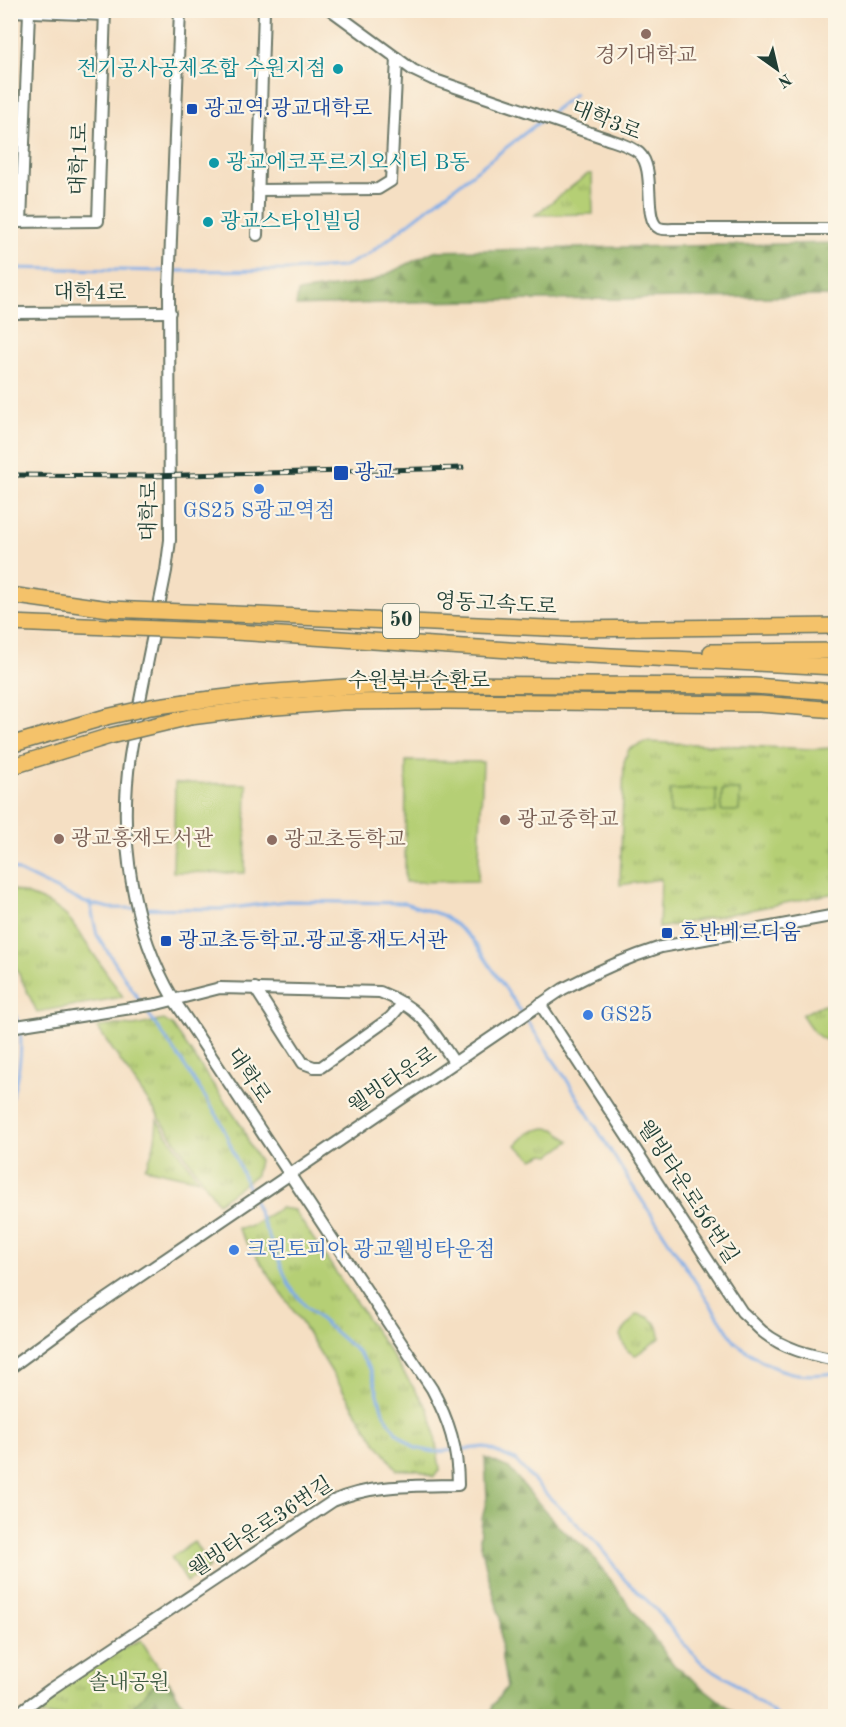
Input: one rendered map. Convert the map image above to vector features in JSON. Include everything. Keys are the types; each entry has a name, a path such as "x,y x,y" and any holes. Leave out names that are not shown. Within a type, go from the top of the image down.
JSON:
{"highway":[{"path":"10,595 109,609"},
{"name":"영동고속도로","path":"10,605 569,629 836,626"},
{"name":"영동고속도로","path":"10,623 235,632 570,654 836,667"},
{"path":"10,632 110,627"},
{"name":"영동고속도로","path":"570,654 836,651"},
{"name":"수원북부순환로","path":"10,767 188,710 261,693 432,684 754,686 836,692"},
{"name":"수원북부순환로","path":"10,745 106,717 151,707 188,710 364,702 760,704 836,710"}],"street":[{"name":"대학로","path":"180,10 169,289 170,540 130,756 127,833 129,861 135,897 160,977 290,1174"},
{"path":"257,235 264,10"},
{"name":"대학3로","path":"331,10 413,70 432,79 630,147 645,161 648,170 651,215 657,227 677,230 836,229"},
{"path":"10,11 105,13"},
{"path":"16,222 30,12"},
{"name":"대학1로","path":"16,222 98,221 105,13"},
{"path":"258,190 378,189 391,181 397,58"},
{"name":"대학4로","path":"10,312 170,312"},
{"name":"웰빙타운로","path":"10,1368 77,1319 563,989 608,965 661,947 836,915"},
{"path":"10,1027 157,1004 220,988 380,992 419,1013 454,1062"},
{"path":"255,988 303,1063 314,1067 321,1067 390,1018 403,1003"},
{"name":"웰빙타운로56번길","path":"540,1004 742,1312 764,1333 785,1346 836,1360"},
{"name":"웰빙타운로36번길","path":"18,1716 51,1689 333,1501 349,1494 389,1487 458,1485 458,1465 443,1409 290,1174"}],"green space":[{"path":"588,174 592,174 593,214 535,215"},
{"path":"835,243 835,298 830,296 412,302 296,306 298,292 371,282 434,251"},
{"path":"645,742 835,748 835,893 659,928 661,879 620,885 624,762 629,749"},
{"path":"406,761 483,762 478,881 405,882"},
{"path":"175,783 247,784 245,873 173,872"},
{"path":"716,789 716,812 670,813 670,790"},
{"path":"722,790 740,790 739,811 721,811"},
{"path":"11,889 43,901 64,914 123,997 37,1012 11,953"},
{"path":"825,1005 835,1007 835,1042 819,1037 802,1015"},
{"path":"164,1020 173,1026 243,1128 259,1160 256,1175 218,1203 97,1027 134,1026"},
{"path":"157,1120 199,1180 145,1168 154,1145"},
{"path":"545,1128 555,1129 570,1141 551,1155 544,1154 533,1159 516,1145 529,1132"},
{"path":"280,1208 294,1210 428,1409 433,1423 440,1469 434,1477 417,1470 397,1470 370,1434 299,1319 237,1228 249,1227"},
{"path":"637,1314 654,1321 660,1338 636,1355 627,1350 620,1335"},
{"path":"485,1458 509,1468 558,1526 587,1549 674,1665 739,1716 490,1716 493,1705 507,1687 502,1660 500,1618 480,1540 487,1498"},
{"path":"194,1542 210,1567 187,1582 171,1557"},
{"name":"솔내공원","path":"141,1640 190,1716 28,1716 40,1704 92,1667 120,1649"},
{"path":"169,1682 190,1716 125,1716 155,1683"}],"waterway":[{"path":"548,115 575,94"},
{"path":"173,271 343,267 369,254 543,119"},
{"path":"10,268 167,271"},
{"path":"10,867 83,902 110,908 223,909 287,901 405,903 442,915 472,939 565,1077 628,1179 735,1342 764,1362 788,1372 806,1375 836,1373"},
{"path":"90,903 97,935 141,1003"},
{"path":"10,1002 18,1022"},
{"path":"145,1009 220,1120 289,1285 306,1307 358,1352 371,1370 383,1412 396,1432 415,1448 435,1452 485,1447 515,1460 549,1497 598,1544 625,1580 654,1607 703,1664 730,1680 778,1716"},
{"path":"10,1103 19,1066 20,1028"}],"railway":[{"path":"10,475 149,476 462,468"}],"place":[{"name":"경기대학교","path":"646,34"},
{"name":"전기공사공제조합 수원지점","path":"338,69"},
{"name":"광교역.광교대학로","path":"192,109"},
{"name":"광교에코푸르지오시티 B동","path":"214,163"},
{"name":"광교스타인빌딩","path":"208,222"},
{"name":"광교","path":"341,473"},
{"name":"GS25 S광교역점","path":"259,489"},
{"name":"광교중학교","path":"505,820"},
{"name":"광교홍재도서관","path":"59,839"},
{"name":"광교초등학교","path":"272,840"},
{"name":"호반베르디움","path":"667,933"},
{"name":"광교초등학교.광교홍재도서관","path":"166,941"},
{"name":"GS25","path":"588,1015"},
{"name":"크린토피아 광교웰빙타운점","path":"234,1250"}]}
